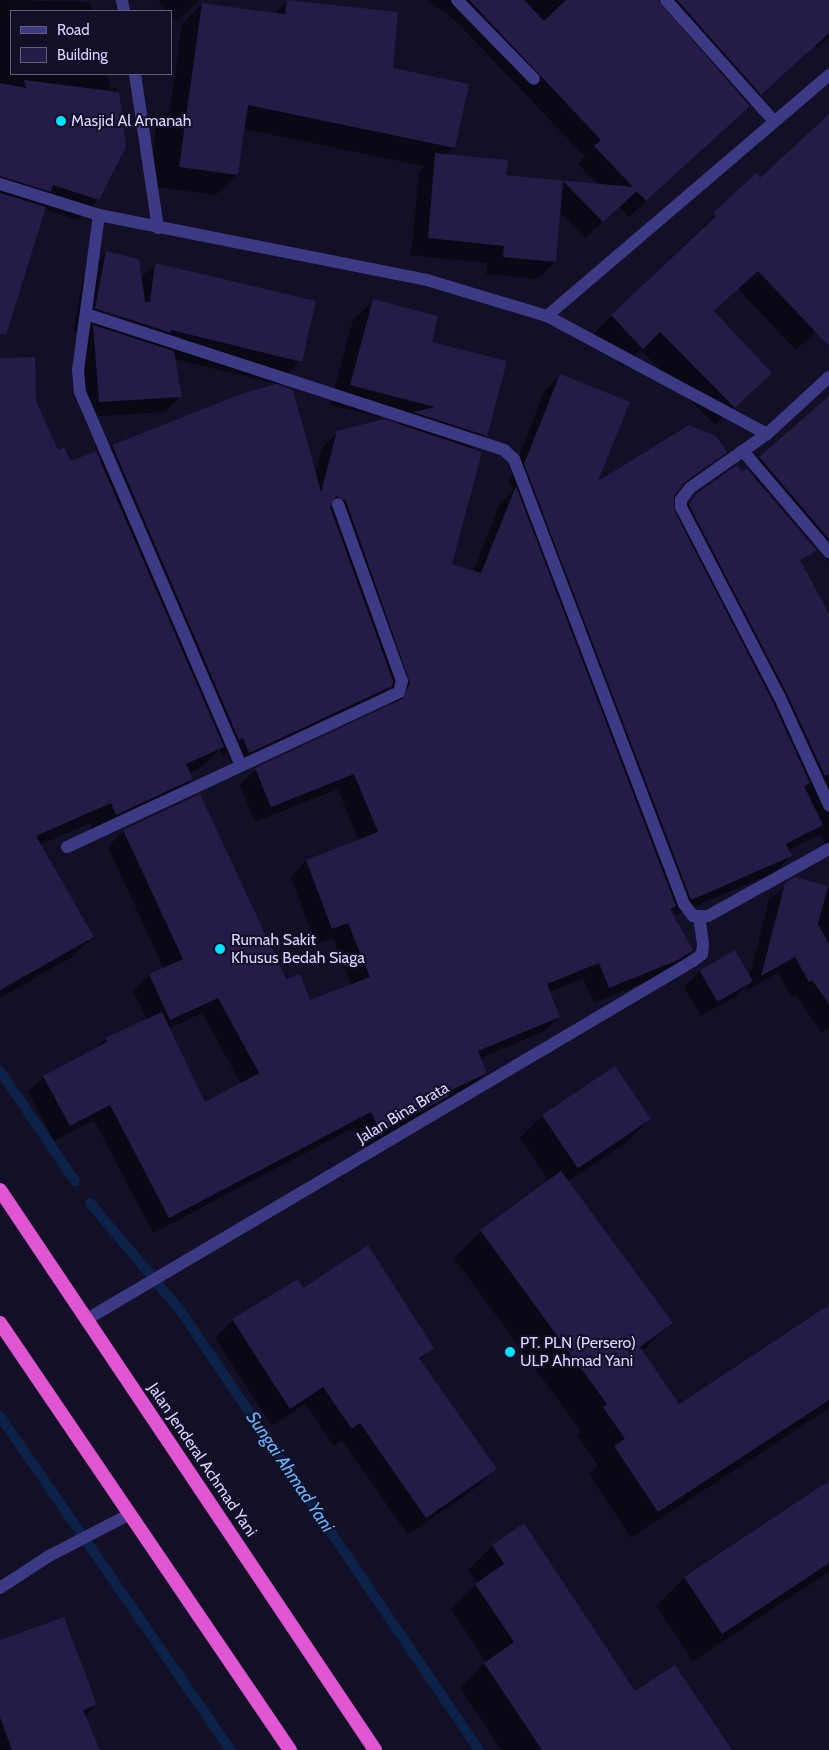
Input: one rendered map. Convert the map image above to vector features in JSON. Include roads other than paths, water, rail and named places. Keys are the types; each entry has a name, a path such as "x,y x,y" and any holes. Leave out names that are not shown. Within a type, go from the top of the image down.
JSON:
{"highway":[{"name":"Jalan Jenderal Achmad Yani","path":"0,1190 88,1318 375,1750"},
{"path":"0,1324 128,1515 290,1750"}],"street":[{"path":"458,0 534,79"},
{"path":"666,0 773,120"},
{"path":"135,75 158,228"},
{"path":"547,316 773,120 829,75"},
{"path":"0,184 99,215 427,280 547,316 767,434"},
{"path":"99,215 78,370 80,392 240,764"},
{"path":"86,314 489,443 514,460 684,904 692,916 699,918 708,916 829,849"},
{"path":"829,377 767,434 682,495 681,508 780,698 829,805"},
{"path":"743,451 829,552"},
{"path":"67,846 240,764 399,692 402,681 338,504"},
{"name":"Jalan Bina Brata","path":"88,1318 692,961 702,954 703,944 699,918"},
{"path":"0,1587 96,1529 128,1515"}],"waterway":[{"name":"Sungai Ahmad Yani","path":"0,1071 75,1181"},
{"name":"Sungai Ahmad Yani","path":"90,1203 180,1310 479,1750"},
{"name":"Sungai Ahmad Yani","path":"0,1416 230,1750"}],"place":[{"name":"Masjid Al Amanah","path":"61,121"},
{"name":"Rumah Sakit Khusus Bedah Siaga","path":"220,949"},
{"name":"PT. PLN (Persero) ULP Ahmad Yani","path":"510,1352"}]}
